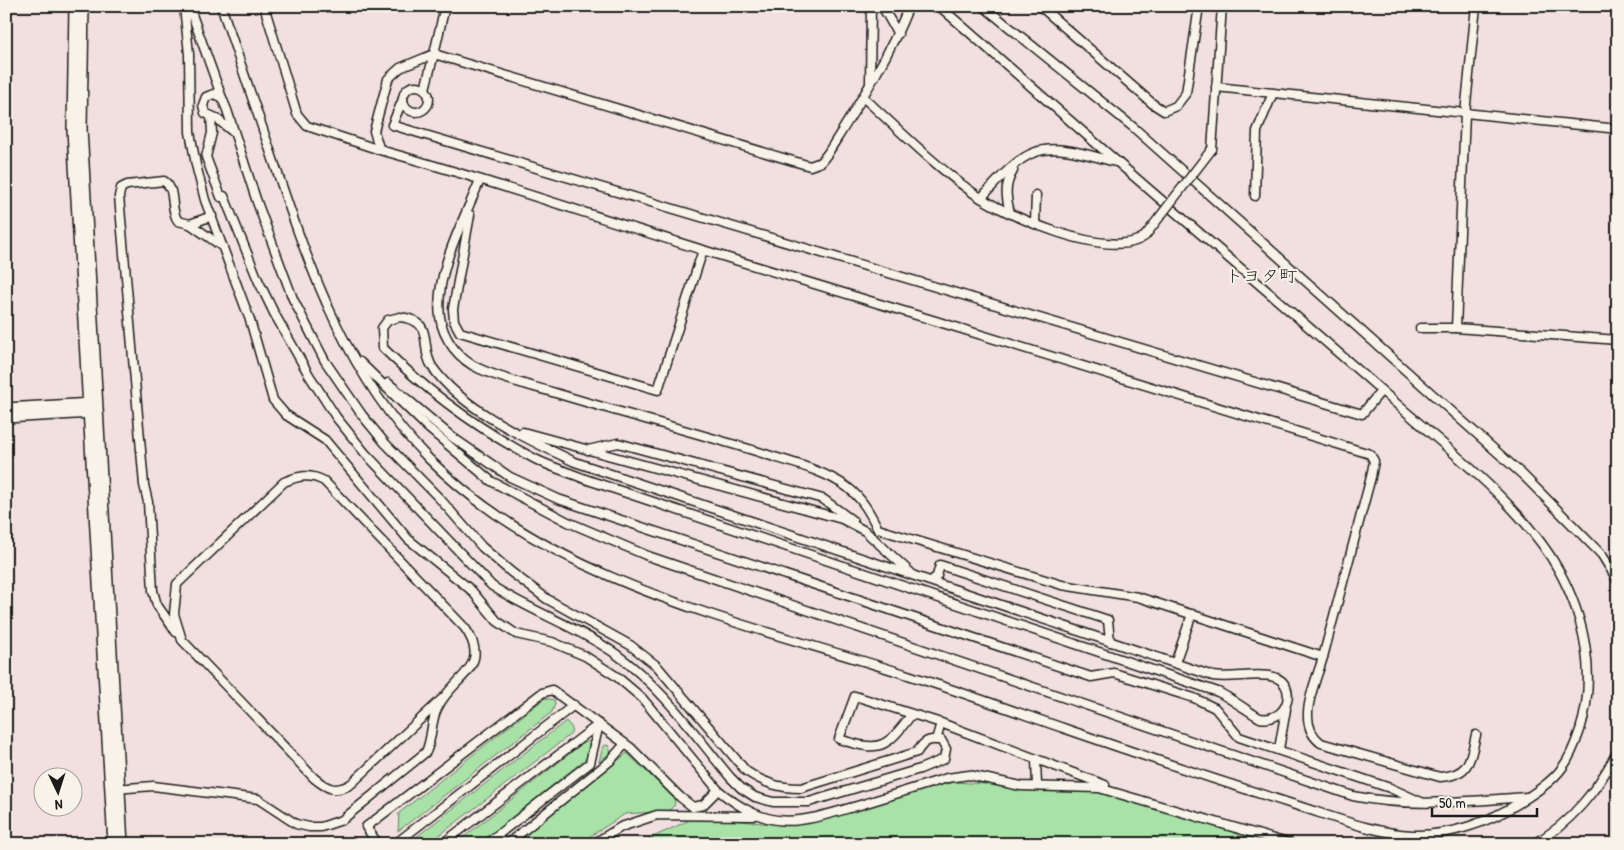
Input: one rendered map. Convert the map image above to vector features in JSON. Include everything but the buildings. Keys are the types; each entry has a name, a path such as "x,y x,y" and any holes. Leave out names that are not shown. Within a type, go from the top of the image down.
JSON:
{"street":[{"path":"79,6 77,129 118,844"},
{"path":"6,413 92,408"}],"lane":[{"path":"184,6 189,54 190,132 196,165 212,216 261,353 268,387 274,400 286,415 325,440 408,539 471,590 497,621 516,634 552,642 585,656 616,676 642,698 718,790 733,802 757,816"},
{"path":"189,6 276,258 325,361 343,389 385,443 440,499 482,547 547,599 630,645 657,666 746,771 762,782 782,788 801,788 917,752 923,742 936,740 941,740 946,749 944,759 920,769 809,802 773,802 756,797 741,788 730,777 657,689 639,672 615,654 514,600 492,586 365,453 336,417 309,375 258,280 224,196 221,197 206,158 212,133 210,116"},
{"path":"220,6 298,236 322,294 350,351 393,420 432,461 464,489 520,529 574,559 699,610 908,674 1198,775 1360,826 1414,835 1457,830 1496,817 1529,797 1562,768 1576,743 1585,712 1586,651 1581,624 1560,572 1540,541 1502,498 1118,163 1076,123 939,6"},
{"path":"264,6 297,114 307,126 1370,454 1374,461 1371,477 1307,714 1307,726 1312,737 1320,743 1440,777 1446,777 1464,770 1469,764 1476,735"},
{"path":"425,89 445,6"},
{"path":"870,86 871,6"},
{"path":"882,6 898,34"},
{"path":"387,152 379,148 374,131 388,79 400,68 434,54 810,166 821,162 870,86 898,34 909,6"},
{"path":"982,6 1133,127 1524,476 1602,555 1618,581"},
{"path":"1040,6 1153,104 1164,110 1176,106 1186,93 1199,6"},
{"path":"863,97 947,172 981,198 1010,214 1066,235 1104,243 1127,244 1137,242 1145,236 1212,149 1222,6"},
{"path":"1456,328 1465,114 1476,6"},
{"path":"403,99 408,110 421,112 429,102 425,89 418,86 410,88 403,99 392,125 1362,414 1381,391"},
{"path":"1216,87 1618,129"},
{"path":"1255,196 1257,131 1273,93"},
{"path":"222,98 214,94 206,98 203,105 205,113 233,132"},
{"path":"981,198 1020,161 1034,152 1058,149 1118,163"},
{"path":"1010,214 1006,196 1007,181 1020,161"},
{"path":"480,180 448,260 439,294 440,317 446,336 465,360 479,369 584,402 689,430 802,466 846,486 861,500 878,529 1062,585 1138,597 1323,657"},
{"path":"182,640 174,614 177,584 284,482 298,476 316,476 324,480 465,628 473,639 475,660 470,669 442,698 351,784 342,789 330,789 314,778 182,640 157,605 153,591 148,502 144,485 120,205 121,188 127,185 164,181 171,190 174,215 178,221 190,224 223,247"},
{"path":"1035,223 1036,195"},
{"path":"472,199 453,309 454,322 460,332 658,390 704,250"},
{"path":"190,224 212,216"},
{"path":"1279,749 1288,702 1286,689 1277,678 1266,675 1221,678 575,462 509,428 448,386 432,366 423,327 413,318 400,317 388,320 382,328 381,339 383,348 391,356 484,430 536,459 594,482 1218,692 1232,698 1258,718 1272,718 1282,713 1288,702"},
{"path":"1420,328 1456,328 1618,340"},
{"path":"350,351 452,437 510,477 558,499 1091,677 1114,673 1194,698 1215,708 1239,737 1390,788 1426,804"},
{"path":"350,351 427,427 491,481 568,522 648,556 1353,796 1379,801 1426,804 1529,797"},
{"path":"509,428 842,519 865,531"},
{"path":"588,450 618,443 823,499 865,531 914,576"},
{"path":"931,581 937,576 940,566 1108,620 1110,642"},
{"path":"1175,663 1192,614"},
{"path":"378,844 366,828 542,693 552,690 625,744 693,807 703,805 718,790"},
{"path":"912,714 898,732 879,746 862,746 840,739 855,696 941,723 1125,794"},
{"path":"115,789 153,786 258,799 296,824 309,828 330,825 342,820 426,752 431,742 436,708 442,698"},
{"path":"395,844 574,705"},
{"path":"936,740 941,723"},
{"path":"442,844 598,724"},
{"path":"486,844 590,763 598,724"},
{"path":"507,844 610,761 625,744"},
{"path":"1533,844 1561,824 1582,803 1608,771 1618,750"},
{"path":"1036,759 1037,786"},
{"path":"593,844 621,827 657,815 757,816 783,821 808,820 947,778 969,775 1021,786 1099,788 1292,844"},
{"path":"675,815 681,804 680,797"}],"green space":[{"path":"545,698 554,700 555,704 552,712 398,831 399,813"},
{"path":"566,721 572,728 571,734 428,844 414,844 415,838"},
{"path":"590,741 588,757 479,844 455,844 583,743"},
{"path":"608,745 611,752 599,762 603,746"},
{"path":"627,753 674,798 675,805 668,811 625,814 578,844 512,844"},
{"path":"954,782 1103,791 1279,844 638,844 696,817 795,826 890,798"}],"district":[{"name":"トヨタ町","path":"1261,275"}]}
